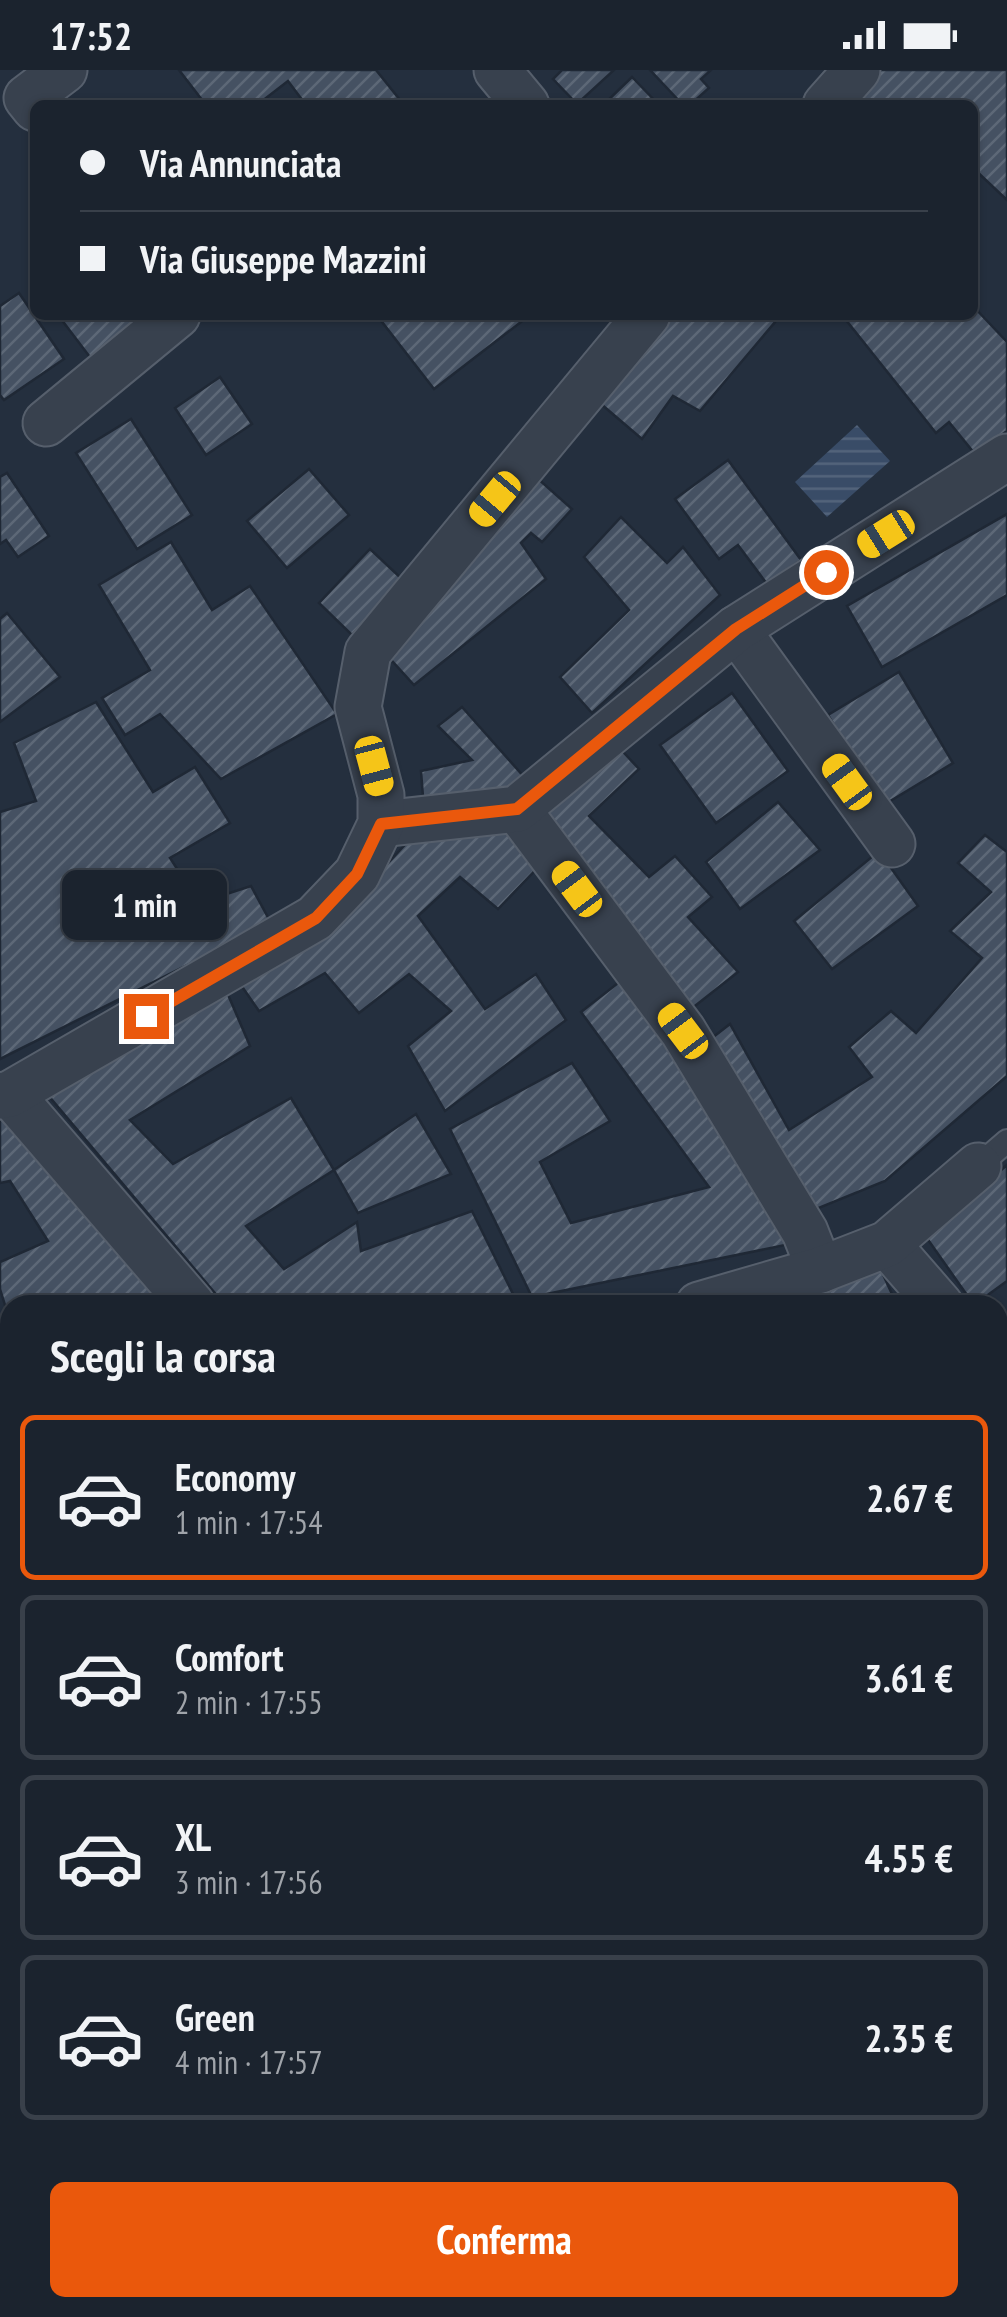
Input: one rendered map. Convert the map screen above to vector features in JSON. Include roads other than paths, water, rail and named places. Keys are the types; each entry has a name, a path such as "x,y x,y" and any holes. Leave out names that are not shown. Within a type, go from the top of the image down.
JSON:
{"street":[{"path":"30,102 27,98 64,70"},
{"path":"498,70 522,100"},
{"path":"830,100 856,70"},
{"path":"46,423 171,320"},
{"path":"183,1295 5,1095 316,918 357,874 381,824 381,796 358,707 368,652 643,320"},
{"path":"381,824 517,809 736,629 1007,458"},
{"path":"736,629 892,844"},
{"path":"517,809 683,1031 805,1232 820,1270"},
{"path":"734,1295 820,1270 887,1244 992,1153"},
{"path":"887,1244 931,1295"}],"water":[{"path":"857,425 890,461 827,517 795,482"}]}
